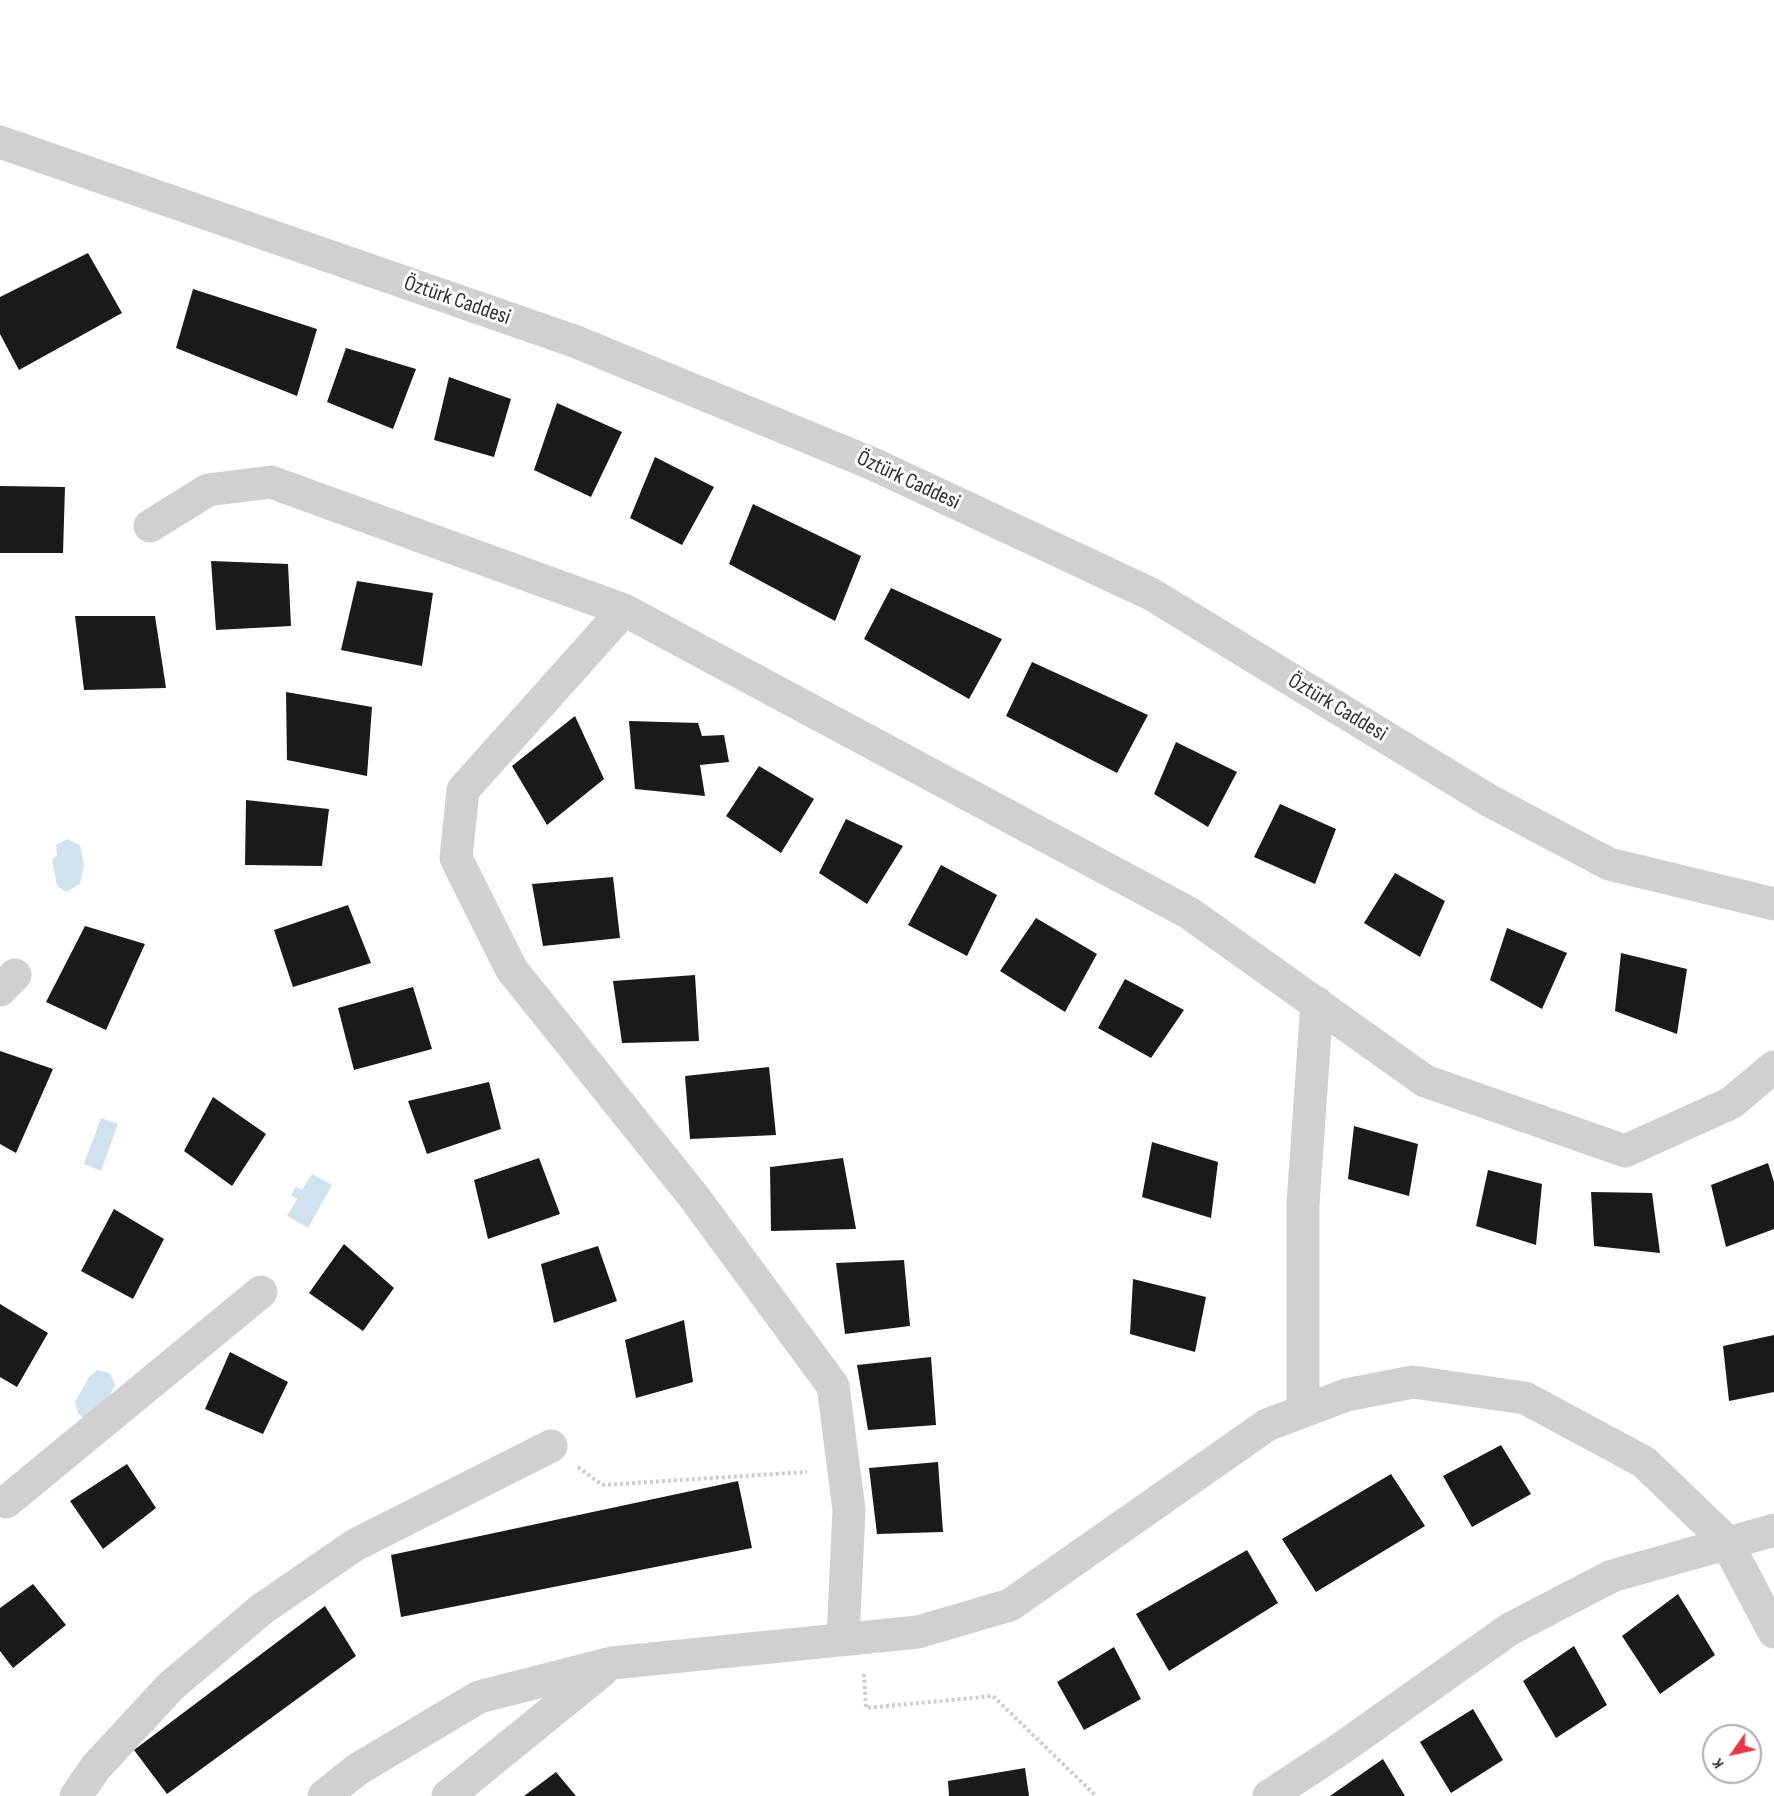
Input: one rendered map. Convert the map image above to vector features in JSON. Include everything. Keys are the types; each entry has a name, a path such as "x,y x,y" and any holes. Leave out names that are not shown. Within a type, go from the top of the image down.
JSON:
{"lane":[{"name":"Öztürk Caddesi","path":"0,142 574,341 873,464 1150,594 1490,801 1609,864 1774,904"},
{"path":"150,526 208,490 271,482 624,610 1189,913 1425,1081 1625,1151 1731,1103 1774,1067"},
{"path":"624,610 463,790 456,858 512,970 694,1197 833,1386 849,1510 852,1637"},
{"path":"1302,1412 1303,1204 1317,1003"},
{"path":"2,1502 261,1292"},
{"path":"324,1796 358,1769 479,1697 612,1663 918,1632 1010,1605 1267,1425 1346,1395 1413,1382 1525,1398 1644,1462 1726,1541 1774,1632"},
{"path":"76,1796 96,1767 171,1686 262,1609 355,1545 551,1446"},
{"path":"1269,1796 1339,1750 1510,1629 1612,1576 1726,1541 1774,1530"},
{"path":"448,1796 612,1663"}],"path":[{"path":"551,1446 602,1485 844,1470"},
{"path":"852,1637 866,1708 993,1696 1096,1796"}],"water":[{"path":"67,839 80,845 84,865 80,884 66,892 57,886 52,859 57,856 56,845"},
{"path":"101,1118 118,1124 101,1171 84,1164"},
{"path":"312,1174 332,1185 308,1228 287,1216 297,1199 291,1195 296,1187 302,1190"},
{"path":"97,1370 110,1373 115,1385 102,1412 83,1418 78,1413 75,1402 89,1377"}],"building":[{"path":"88,253 122,313 19,370 0,334 0,297"},
{"path":"193,289 317,329 297,396 176,348"},
{"path":"346,348 416,369 393,429 327,402"},
{"path":"449,377 511,399 494,457 434,440"},
{"path":"557,403 622,432 591,497 534,470"},
{"path":"655,457 714,487 682,545 630,518"},
{"path":"0,486 65,487 63,553 0,553"},
{"path":"753,504 861,556 835,621 729,564"},
{"path":"211,561 288,564 291,626 216,630"},
{"path":"357,581 433,593 422,666 341,650"},
{"path":"891,588 1002,639 969,699 864,639"},
{"path":"75,616 155,616 166,688 84,690"},
{"path":"1032,662 1148,715 1117,773 1006,716"},
{"path":"286,692 372,707 367,776 287,760"},
{"path":"575,716 604,779 547,825 512,766"},
{"path":"629,721 698,723 702,736 724,735 729,762 700,765 705,796 635,789"},
{"path":"1176,742 1237,772 1208,827 1154,794"},
{"path":"759,766 814,799 781,853 726,816"},
{"path":"246,800 329,809 322,866 245,865"},
{"path":"1280,804 1336,829 1315,884 1254,857"},
{"path":"846,819 903,846 867,904 819,873"},
{"path":"941,865 997,895 967,956 908,925"},
{"path":"1395,873 1445,901 1420,957 1364,923"},
{"path":"613,877 620,938 543,946 532,884"},
{"path":"348,905 371,963 293,987 274,930"},
{"path":"1036,918 1097,954 1065,1012 1000,971"},
{"path":"85,926 145,944 106,1030 46,1002"},
{"path":"1507,928 1567,953 1542,1009 1490,980"},
{"path":"1621,953 1687,969 1677,1034 1615,1011"},
{"path":"695,975 699,1041 622,1043 613,981"},
{"path":"1125,979 1184,1010 1151,1058 1098,1028"},
{"path":"413,987 432,1049 354,1070 338,1008"},
{"path":"0,1051 53,1069 16,1153 0,1144"},
{"path":"769,1067 776,1135 690,1139 685,1076"},
{"path":"489,1082 501,1129 427,1154 408,1101"},
{"path":"213,1097 266,1134 232,1186 184,1151"},
{"path":"1354,1126 1418,1144 1409,1196 1348,1179"},
{"path":"1152,1142 1218,1162 1211,1218 1142,1197"},
{"path":"539,1158 560,1214 488,1239 474,1180"},
{"path":"843,1158 856,1229 771,1231 770,1167"},
{"path":"1768,1163 1774,1182 1774,1229 1726,1247 1711,1185"},
{"path":"1488,1170 1542,1184 1536,1245 1476,1226"},
{"path":"1591,1192 1652,1193 1660,1253 1594,1246"},
{"path":"114,1209 164,1239 133,1299 81,1271"},
{"path":"344,1244 394,1288 363,1331 309,1293"},
{"path":"598,1246 617,1301 554,1323 541,1264"},
{"path":"904,1260 910,1326 845,1334 836,1263"},
{"path":"1133,1279 1206,1297 1195,1352 1130,1334"},
{"path":"0,1304 48,1333 17,1387 0,1377"},
{"path":"684,1320 693,1382 636,1398 625,1340"},
{"path":"1774,1335 1774,1392 1729,1401 1723,1346"},
{"path":"230,1352 288,1382 263,1434 205,1409"},
{"path":"931,1357 936,1425 868,1430 857,1365"},
{"path":"1501,1445 1531,1494 1472,1527 1443,1476"},
{"path":"938,1462 943,1532 877,1534 869,1468"},
{"path":"127,1464 156,1508 103,1549 70,1501"},
{"path":"1391,1474 1425,1526 1316,1592 1282,1539"},
{"path":"738,1481 752,1548 401,1617 391,1555"},
{"path":"1247,1550 1278,1603 1169,1671 1136,1614"},
{"path":"33,1584 66,1625 13,1668 0,1651 0,1608"},
{"path":"1678,1594 1715,1655 1660,1694 1622,1636"},
{"path":"325,1606 356,1656 167,1794 134,1750"},
{"path":"1574,1646 1607,1705 1556,1738 1523,1681"},
{"path":"1114,1647 1141,1699 1084,1730 1057,1682"},
{"path":"1473,1709 1503,1760 1451,1793 1420,1742"},
{"path":"1383,1759 1405,1796 1330,1796"},
{"path":"1025,1768 1029,1796 949,1796 948,1781"},
{"path":"556,1772 576,1796 524,1796"}]}
